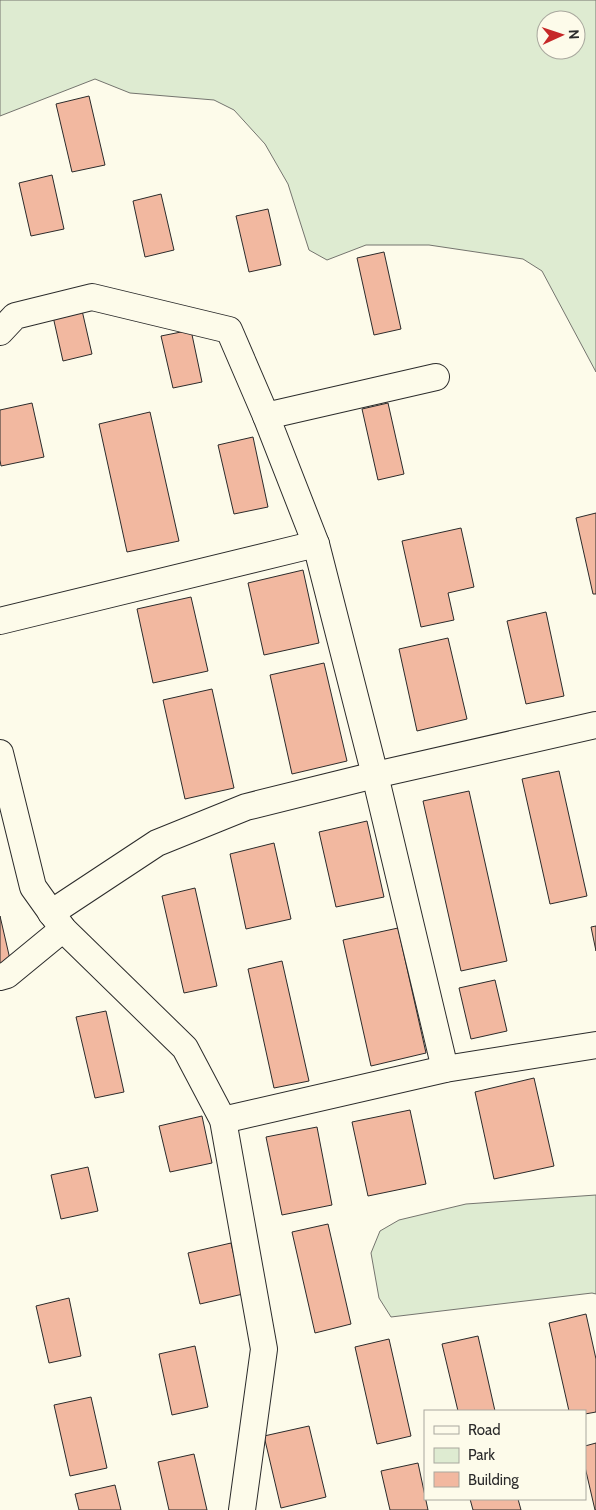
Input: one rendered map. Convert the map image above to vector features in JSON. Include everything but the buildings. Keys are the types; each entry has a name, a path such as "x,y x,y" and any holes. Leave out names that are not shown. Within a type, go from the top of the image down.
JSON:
{"lane":[{"path":"0,332 15,316 92,297 229,330 266,416 316,544 375,775 445,1069"},
{"path":"266,416 436,377"},
{"path":"0,621 316,544"},
{"path":"0,977 7,975 57,921 157,843 246,807 375,775 596,725"},
{"path":"0,753 33,887 57,921 185,1048 223,1120 264,1349 242,1510"},
{"path":"223,1120 445,1069 596,1045"}],"green space":[{"path":"0,0 596,0 596,372 542,271 523,259 429,245 366,245 327,260 309,250 288,184 265,144 234,110 214,100 130,93 95,79 0,116"},
{"path":"596,1195 596,1294 391,1317 379,1298 371,1253 380,1231 399,1220 466,1204"}]}
